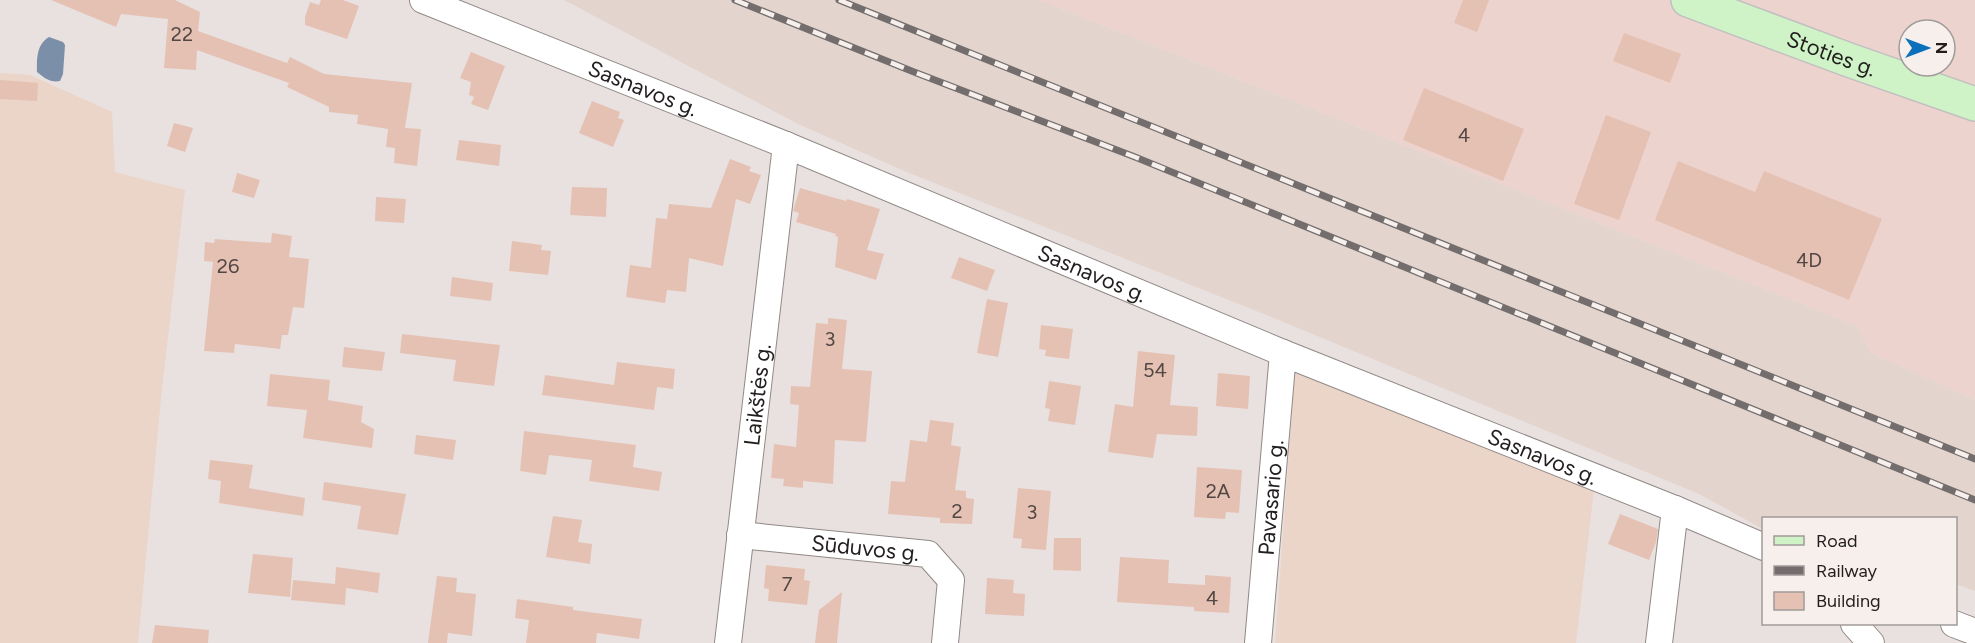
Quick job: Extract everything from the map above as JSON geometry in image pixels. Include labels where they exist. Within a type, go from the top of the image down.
[{"type":"main road","name":"Stoties g.","points":[[1688,0],[1849,60],[1974,98]]},
{"type":"street","name":"Sasnavos g.","points":[[423,0],[786,145],[1283,353],[1675,509],[1762,546]]},
{"type":"street","name":"Laikštės g.","points":[[728,643],[786,145]]},
{"type":"street","name":"Pavasario g.","points":[[1258,643],[1283,353]]},
{"type":"street","points":[[1659,643],[1675,509]]},
{"type":"street","name":"Sūduvos g.","points":[[740,535],[928,554],[951,580],[945,643]]},
{"type":"street","points":[[1855,625],[1871,643]]},
{"type":"street","points":[[1957,625],[1975,632]]},
{"type":"shaded area","points":[[564,0],[1039,0],[1857,326],[1871,353],[1975,400],[1975,591],[1957,584],[1957,517],[1762,517],[1762,528],[1699,494],[1264,314],[904,171],[798,124]]},
{"type":"shaded area","points":[[1039,0],[1975,0],[1975,400],[1871,353],[1857,326]]},
{"type":"shaded area","points":[[0,73],[30,75],[112,112],[115,172],[185,190],[161,398],[138,643],[0,643]]},
{"type":"shaded area","points":[[1295,369],[1594,490],[1576,643],[1275,643]]},
{"type":"water","points":[[49,37],[65,45],[63,74],[60,81],[48,80],[37,72],[39,48]]},
{"type":"building","points":[[51,0],[175,0],[200,12],[198,31],[287,63],[290,57],[324,74],[412,83],[405,128],[421,129],[417,166],[394,163],[395,148],[386,147],[388,129],[357,124],[358,115],[329,112],[329,107],[287,87],[289,83],[197,50],[196,70],[164,68],[168,19],[121,14],[116,27]]},
{"type":"building","points":[[321,0],[343,0],[359,6],[347,39],[305,25],[310,2],[319,5]]},
{"type":"building","points":[[1463,0],[1489,0],[1477,32],[1454,23]]},
{"type":"building","points":[[1624,33],[1681,54],[1670,83],[1613,61]]},
{"type":"building","points":[[471,52],[505,66],[488,110],[471,104],[474,97],[469,95],[471,82],[460,78]]},
{"type":"building","points":[[0,80],[38,83],[37,101],[0,99]]},
{"type":"building","points":[[1424,88],[1524,129],[1503,181],[1403,140]]},
{"type":"building","points":[[592,101],[620,112],[618,118],[624,120],[613,147],[579,133]]},
{"type":"building","points":[[1606,115],[1651,132],[1619,220],[1574,204]]},
{"type":"building","points":[[174,123],[193,128],[185,152],[167,146]]},
{"type":"building","points":[[459,140],[501,145],[499,166],[456,160]]},
{"type":"building","points":[[730,159],[751,167],[749,171],[761,175],[750,204],[736,199],[723,266],[689,258],[686,292],[667,290],[665,303],[626,297],[630,265],[651,268],[656,218],[667,219],[669,204],[711,208]]},
{"type":"building","points":[[1678,161],[1755,192],[1764,171],[1882,219],[1849,300],[1655,220]]},
{"type":"building","points":[[237,173],[260,180],[254,198],[232,192]]},
{"type":"building","points":[[572,187],[607,188],[606,217],[570,215]]},
{"type":"building","points":[[800,188],[880,209],[867,250],[884,254],[876,280],[835,267],[838,237],[835,236],[836,234],[796,222],[799,213],[793,211]]},
{"type":"building","points":[[376,197],[406,199],[404,223],[375,221]]},
{"type":"building","points":[[272,233],[292,236],[289,257],[309,259],[304,308],[293,307],[288,335],[282,335],[280,349],[235,344],[234,353],[204,351],[213,262],[204,261],[205,242],[214,243],[215,239],[271,243]]},
{"type":"building","points":[[512,241],[542,245],[541,250],[551,251],[548,275],[509,271]]},
{"type":"building","points":[[959,257],[995,270],[987,291],[951,278]]},
{"type":"building","points":[[452,277],[493,283],[491,301],[450,296]]},
{"type":"building","points":[[987,299],[1008,303],[998,357],[977,353]]},
{"type":"building","points":[[828,318],[847,320],[842,369],[872,371],[866,442],[835,440],[833,484],[803,481],[803,488],[783,486],[784,479],[771,478],[774,444],[796,447],[799,405],[790,404],[791,386],[810,387],[816,323],[828,324]]},
{"type":"building","points":[[1041,325],[1073,329],[1069,359],[1045,356],[1046,350],[1039,349]]},
{"type":"building","points":[[402,334],[500,345],[494,386],[453,381],[456,360],[400,353]]},
{"type":"building","points":[[344,347],[385,352],[382,371],[342,367]]},
{"type":"building","points":[[1138,351],[1175,355],[1170,405],[1198,407],[1197,436],[1157,434],[1153,458],[1108,452],[1115,404],[1133,407]]},
{"type":"building","points":[[617,362],[675,369],[673,389],[657,387],[654,410],[542,395],[545,375],[614,385]]},
{"type":"building","points":[[1218,373],[1250,376],[1248,409],[1216,406]]},
{"type":"building","points":[[270,374],[330,380],[328,400],[363,406],[361,422],[374,429],[372,448],[303,438],[307,410],[267,406]]},
{"type":"building","points":[[1049,381],[1081,386],[1075,425],[1048,421],[1050,409],[1045,408]]},
{"type":"building","points":[[930,420],[954,423],[951,445],[961,447],[955,490],[966,491],[966,498],[974,499],[972,524],[940,523],[940,518],[888,514],[891,481],[905,482],[910,440],[927,442]]},
{"type":"building","points":[[524,431],[636,445],[633,467],[662,472],[659,491],[589,481],[592,460],[549,455],[546,475],[520,471]]},
{"type":"building","points":[[416,435],[456,440],[453,460],[414,454]]},
{"type":"building","points":[[210,460],[253,465],[249,488],[305,498],[303,516],[219,503],[221,481],[208,479]]},
{"type":"building","points":[[1197,467],[1242,470],[1239,513],[1226,512],[1225,519],[1194,517]]},
{"type":"building","points":[[324,482],[406,494],[398,535],[357,529],[361,506],[322,500]]},
{"type":"building","points":[[1018,488],[1051,491],[1046,550],[1021,548],[1022,539],[1013,538]]},
{"type":"building","points":[[1620,514],[1658,529],[1649,560],[1608,544]]},
{"type":"building","points":[[553,516],[582,520],[578,542],[592,544],[590,564],[546,557]]},
{"type":"building","points":[[1054,538],[1081,538],[1081,571],[1053,570]]},
{"type":"building","points":[[253,554],[293,558],[290,597],[248,593]]},
{"type":"building","points":[[1120,557],[1169,560],[1168,583],[1205,585],[1205,575],[1231,577],[1229,613],[1194,611],[1194,607],[1117,602]]},
{"type":"building","points":[[766,565],[805,569],[804,580],[810,581],[807,605],[768,601],[769,589],[764,588]]},
{"type":"building","points":[[336,567],[380,573],[378,593],[346,588],[345,605],[291,600],[293,580],[335,584]]},
{"type":"building","points":[[437,576],[457,578],[456,592],[476,594],[472,636],[448,633],[447,643],[428,643]]},
{"type":"building","points":[[987,578],[1014,580],[1013,593],[1025,594],[1024,616],[985,614]]},
{"type":"building","points":[[842,592],[837,643],[815,643],[819,610]]},
{"type":"building","points":[[517,599],[573,607],[573,610],[642,619],[639,639],[597,633],[596,643],[526,643],[529,620],[515,618]]},
{"type":"building","points":[[155,625],[209,630],[208,643],[152,643]]},
{"type":"railway","points":[[735,0],[1135,157],[1975,500]]},
{"type":"railway","points":[[839,0],[1975,459]]}]
